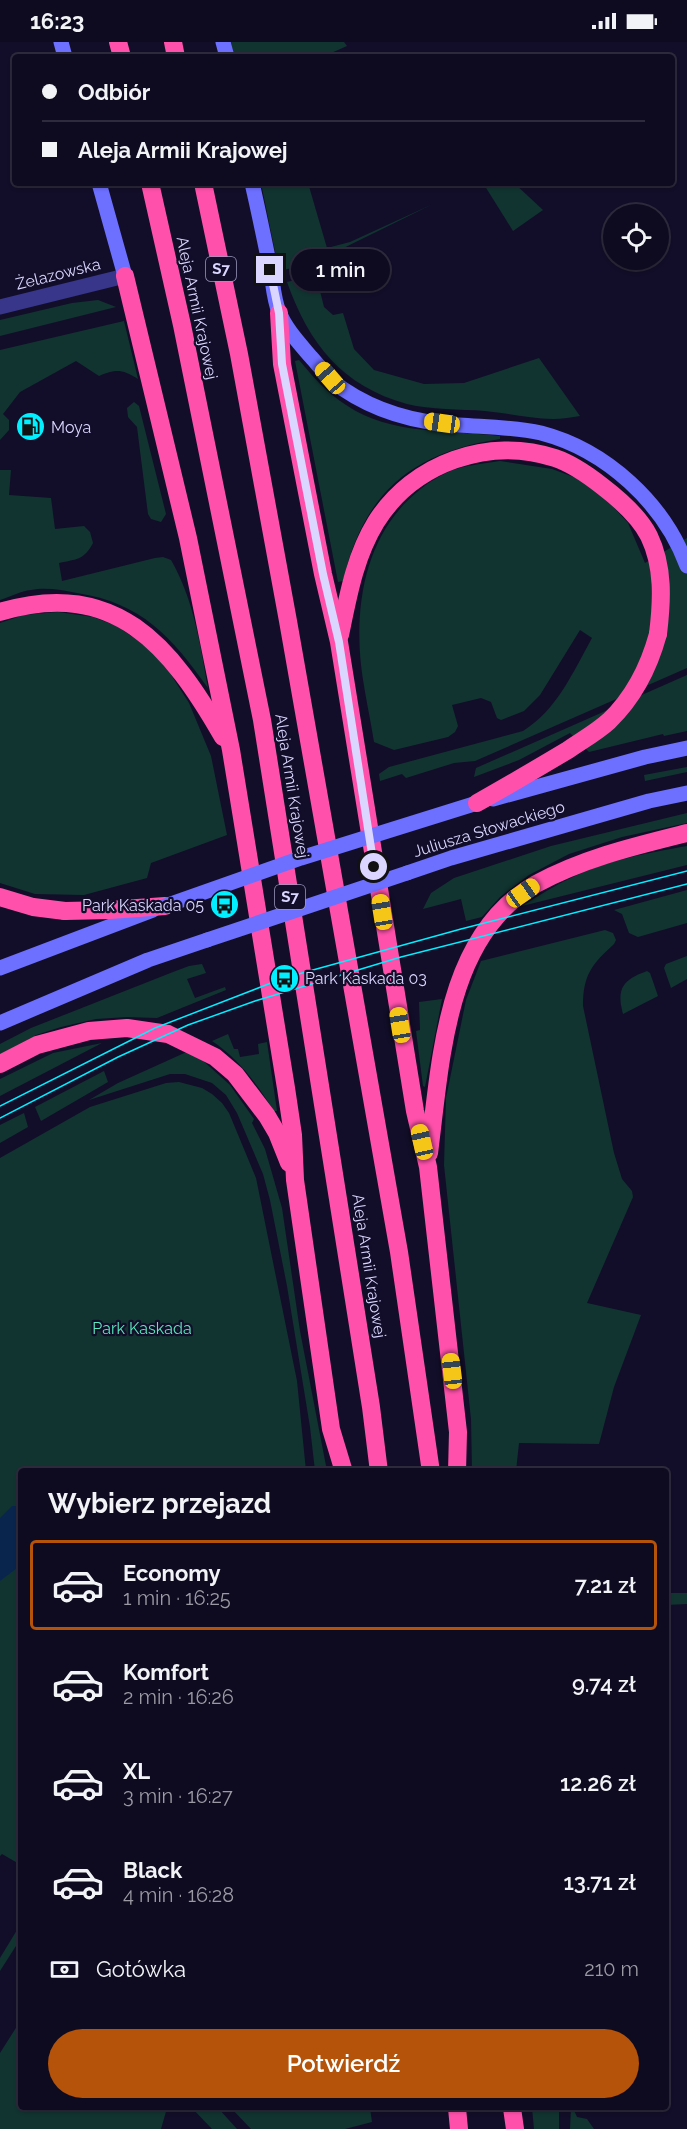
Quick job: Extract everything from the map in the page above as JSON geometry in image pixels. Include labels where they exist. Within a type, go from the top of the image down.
[{"type":"highway","name":"Aleja Armii Krajowej","points":[[151,186],[262,720],[371,1407],[379,1468]]},
{"type":"highway","name":"Aleja Armii Krajowej","points":[[204,186],[239,354],[288,621],[397,1240],[429,1468]]},
{"type":"highway","points":[[125,276],[188,538],[231,750],[288,1100],[293,1135],[295,1180],[332,1429],[343,1468]]},
{"type":"highway","points":[[279,313],[282,364],[323,574],[339,642],[415,1111],[428,1167],[458,1432],[457,1468]]},
{"type":"highway","points":[[339,642],[355,569],[376,522],[394,498],[416,479],[444,462],[502,450],[529,452],[556,458],[583,471],[612,493],[636,517],[649,536],[661,582],[662,606],[658,634],[643,676],[609,722],[538,768],[477,803]]},
{"type":"highway","points":[[0,612],[55,602],[96,609],[120,617],[141,630],[172,661],[203,701],[231,750]]},
{"type":"highway","points":[[428,1167],[436,1083],[451,1014],[468,958],[479,939],[512,902],[534,885],[569,868],[612,852],[687,833]]},
{"type":"highway","points":[[0,897],[33,907],[65,911],[165,906]]},
{"type":"highway","points":[[0,1064],[37,1046],[89,1031],[127,1028],[168,1034],[215,1058],[235,1074],[253,1096],[277,1133],[295,1180]]},
{"type":"highway","points":[[457,2110],[459,2129]]},
{"type":"highway","points":[[512,2110],[515,2129]]},
{"type":"main road","points":[[100,186],[125,276]]},
{"type":"main road","points":[[253,186],[279,313],[300,344],[342,389],[365,401],[410,418],[540,433],[594,456],[632,485],[658,512],[673,534],[687,566]]},
{"type":"main road","name":"Juliusza Słowackiego","points":[[0,968],[301,858],[477,803],[645,757],[687,748]]},
{"type":"main road","name":"Juliusza Słowackiego","points":[[0,1023],[148,960],[451,858],[649,801],[687,793]]},
{"type":"street","name":"Żelazowska","points":[[0,307],[125,276]]},
{"type":"green space","points":[[231,42],[344,42],[347,46],[329,54],[233,54]]},
{"type":"green space","points":[[262,186],[309,186],[327,248],[350,242],[433,204],[313,263],[279,271]]},
{"type":"green space","points":[[485,186],[517,186],[543,210],[513,231]]},
{"type":"green space","points":[[316,275],[324,307],[333,315],[343,313],[354,349],[374,370],[424,384],[464,383],[539,358],[580,416],[545,419],[485,411],[426,407],[407,404],[364,386],[331,360],[317,343],[296,304],[287,282]]},
{"type":"green space","points":[[98,300],[116,307],[0,336],[0,320],[72,303]]},
{"type":"green space","points":[[124,321],[138,379],[119,371],[99,376],[76,361],[20,392],[3,414],[9,420],[9,430],[0,440],[0,350]]},
{"type":"green space","points":[[299,360],[339,400],[363,415],[381,422],[420,430],[500,436],[500,439],[469,445],[441,455],[417,467],[396,482],[378,501],[364,523],[352,550],[343,581],[338,582],[295,361]]},
{"type":"green space","points":[[134,402],[139,406],[166,514],[161,522],[151,519],[148,514],[137,427],[128,417],[127,408]]},
{"type":"green space","points":[[500,461],[552,469],[579,479],[605,498],[628,523],[645,563],[687,538],[687,668],[475,761],[454,763],[406,778],[402,774],[380,781],[379,774],[389,767],[523,731],[555,701],[592,638],[580,630],[540,695],[524,711],[501,720],[497,718],[491,702],[481,698],[452,705],[458,726],[455,732],[448,737],[394,750],[374,742],[362,675],[359,636],[365,580],[373,554],[385,530],[401,508],[421,489],[452,470]]},
{"type":"green space","points":[[0,470],[11,470],[9,495],[51,498],[55,529],[84,526],[90,532],[93,543],[86,553],[71,561],[59,563],[62,581],[155,558],[163,557],[171,560],[191,606],[208,688],[168,638],[138,614],[120,605],[100,598],[48,589],[27,591],[0,600]]},
{"type":"green space","points":[[58,612],[93,617],[117,626],[154,652],[166,667],[189,703],[211,756],[227,835],[151,863],[147,878],[84,895],[35,894],[0,883],[0,623],[24,615]]},
{"type":"green space","points":[[687,675],[687,731],[664,736],[663,734],[589,752],[570,733],[519,760],[474,777],[476,768]]},
{"type":"green space","points":[[687,767],[687,772],[645,781],[644,775]]},
{"type":"green space","points":[[687,813],[687,823],[622,837],[569,854],[529,875],[500,897],[482,917],[466,921],[461,899],[423,909],[431,893],[454,878],[551,846]]},
{"type":"green space","points":[[687,846],[687,865],[522,906],[565,881],[599,866],[643,854]]},
{"type":"green space","points":[[687,890],[687,923],[638,937],[629,933],[622,914],[614,910]]},
{"type":"green space","points":[[605,930],[613,933],[616,940],[590,971],[583,995],[583,1006],[614,1153],[622,1179],[632,1191],[633,1197],[587,1303],[641,1315],[614,1387],[599,1444],[519,1443],[516,1468],[472,1468],[471,1419],[444,1165],[446,1098],[466,1000],[481,961]]},
{"type":"green space","points":[[687,956],[687,979],[671,988],[664,968],[666,964]]},
{"type":"green space","points":[[202,964],[206,973],[187,979],[195,998],[225,987],[226,990],[157,1018],[96,1019],[61,1027],[36,1035],[0,1055],[0,1044],[31,1028],[189,966]]},
{"type":"green space","points":[[647,971],[650,973],[658,996],[623,1014],[620,998],[623,986],[632,978]]},
{"type":"green space","points":[[442,999],[425,1087],[423,1086],[416,1031],[420,1030],[419,1002]]},
{"type":"green space","points":[[228,1034],[234,1049],[238,1049],[240,1057],[259,1054],[258,1044],[267,1042],[277,1111],[274,1111],[239,1064],[212,1041]]},
{"type":"green space","points":[[102,1043],[0,1096],[0,1079],[53,1053]]},
{"type":"green space","points":[[191,1050],[230,1085],[254,1119],[252,1123],[265,1149],[282,1208],[300,1331],[326,1468],[315,1468],[287,1286],[270,1200],[263,1174],[237,1113],[226,1095],[212,1083],[185,1074],[170,1074],[89,1100],[118,1083]]},
{"type":"green space","points":[[104,1071],[108,1082],[41,1121],[35,1107]]},
{"type":"green space","name":"Park Kaskada","points":[[179,1082],[202,1088],[222,1103],[229,1113],[256,1178],[297,1381],[306,1468],[18,1468],[18,1863],[2,1854],[0,1856],[0,1158],[90,1107],[166,1083]]},
{"type":"green space","points":[[24,1113],[28,1127],[0,1143],[0,1125]]},
{"type":"green space","points":[[669,1593],[687,1593],[687,1604],[669,1605]]},
{"type":"green space","points":[[17,1930],[18,1943],[0,1971],[0,1958]]},
{"type":"green space","points":[[18,2025],[18,2110],[166,2110],[161,2129],[0,2129],[0,2053]]},
{"type":"green space","points":[[194,2110],[220,2110],[237,2129],[212,2129]]},
{"type":"green space","points":[[233,2110],[370,2110],[372,2122],[345,2129],[251,2129]]},
{"type":"green space","points":[[532,2110],[559,2110],[559,2129],[534,2129]]},
{"type":"green space","points":[[571,2110],[574,2110],[577,2117],[587,2119],[594,2129],[570,2129]]},
{"type":"water","points":[[12,1506],[18,1506],[18,1567],[0,1581],[0,1518]]},
{"type":"tram line","points":[[0,1106],[155,1028],[284,978],[461,929],[687,871]]},
{"type":"tram line","points":[[0,1118],[118,1057],[188,1025],[255,1001],[401,957],[687,884]]},
{"type":"place","name":"Moya","points":[[30,427]]},
{"type":"place","name":"Park Kaskada 05","points":[[225,905]]},
{"type":"place","name":"Park Kaskada 03","points":[[284,978]]},
{"type":"route","points":[[270,270],[279,313],[282,364],[323,574],[339,642],[374,867]]}]
